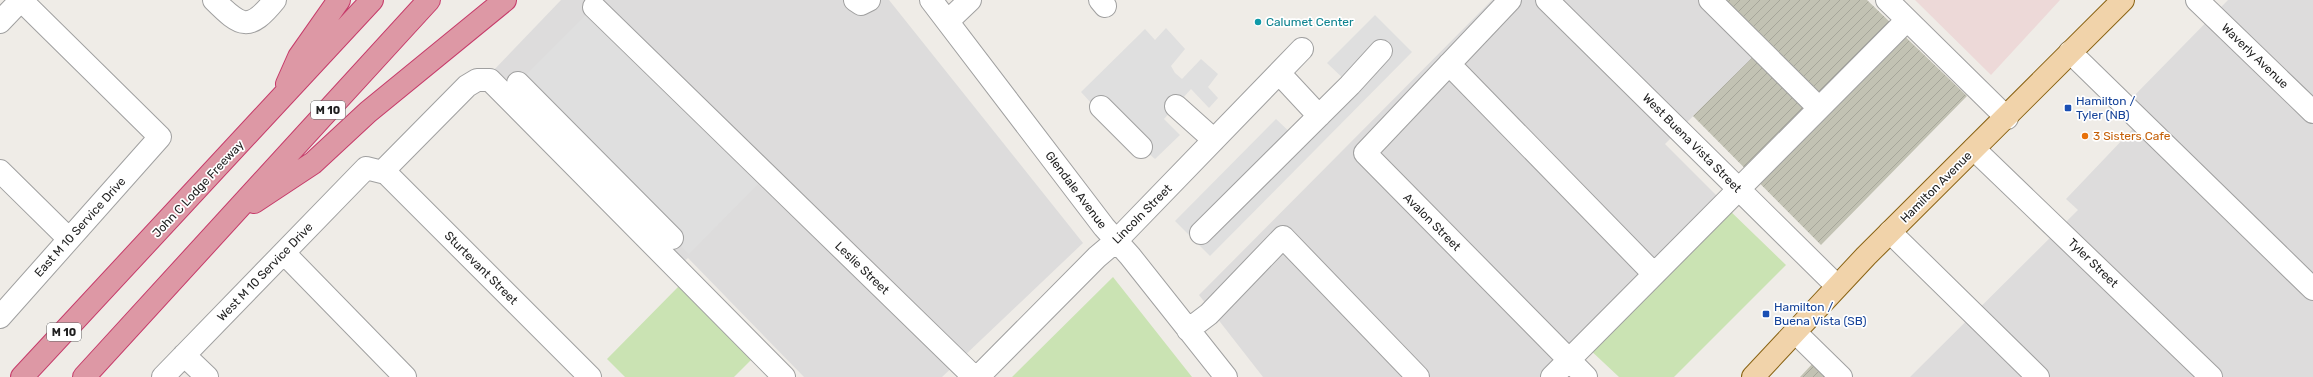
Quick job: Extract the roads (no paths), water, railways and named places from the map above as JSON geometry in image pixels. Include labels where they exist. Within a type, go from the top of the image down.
[{"type":"highway","points":[[280,100],[299,57],[339,0]]},
{"type":"highway","name":"John C Lodge Freeway","points":[[22,377],[372,0]]},
{"type":"highway","name":"M 10","points":[[84,377],[429,0]]},
{"type":"highway","points":[[226,221],[313,163],[368,112],[505,0]]},
{"type":"main road","name":"Hamilton Avenue","points":[[1752,377],[1796,333],[1837,286],[1890,232],[2007,118],[2070,52],[2123,0]]},
{"type":"street","name":"East M 10 Service Drive","points":[[0,22],[22,0],[160,137],[0,316]]},
{"type":"street","points":[[214,0],[230,16],[245,23],[253,22],[262,16],[275,0]]},
{"type":"street","points":[[855,0],[861,4],[869,0]]},
{"type":"street","name":"Glendale Avenue","points":[[931,0],[1116,242],[1226,377]]},
{"type":"street","points":[[948,21],[970,0]]},
{"type":"street","points":[[1510,0],[1449,64],[1654,274]]},
{"type":"street","name":"West Buena Vista Street","points":[[1547,0],[1837,286]]},
{"type":"street","points":[[1710,0],[1819,108]]},
{"type":"street","points":[[1887,0],[2007,118]]},
{"type":"street","name":"Waverly Avenue","points":[[2197,0],[2313,112]]},
{"type":"street","name":"Leslie Street","points":[[594,7],[974,377]]},
{"type":"street","points":[[1552,377],[1738,188],[1907,20]]},
{"type":"street","name":"Lincoln Street","points":[[978,377],[1098,257],[1116,242],[1302,49]]},
{"type":"street","points":[[1201,233],[1319,116],[1381,51]]},
{"type":"street","points":[[2070,52],[2313,289]]},
{"type":"street","name":"Avalon Street","points":[[1449,64],[1365,153],[1586,377]]},
{"type":"street","points":[[1278,73],[1319,116]]},
{"type":"street","name":"West M 10 Service Drive","points":[[163,377],[284,252],[467,86],[477,80],[490,80],[601,171]]},
{"type":"street","points":[[518,83],[601,171],[784,377]]},
{"type":"street","points":[[1176,106],[1214,140]]},
{"type":"street","points":[[1101,107],[1141,147]]},
{"type":"street","name":"Tyler Street","points":[[1974,149],[2211,377]]},
{"type":"street","name":"Sturtevant Street","points":[[374,170],[386,173],[590,377]]},
{"type":"street","points":[[0,171],[69,239]]},
{"type":"street","points":[[601,171],[672,238]]},
{"type":"street","points":[[1890,232],[2038,377]]},
{"type":"street","points":[[1188,330],[1209,314],[1283,237],[1418,377]]},
{"type":"street","points":[[284,252],[405,377]]},
{"type":"street","points":[[1796,333],[1841,377]]},
{"type":"street","points":[[184,355],[207,377]]},
{"type":"place","name":"Calumet Center","points":[[1258,22]]},
{"type":"place","name":"Hamilton / Tyler (NB)","points":[[2068,108]]},
{"type":"place","name":"3 Sisters Cafe","points":[[2085,136]]},
{"type":"place","name":"Hamilton / Buena Vista (SB)","points":[[1766,314]]}]
